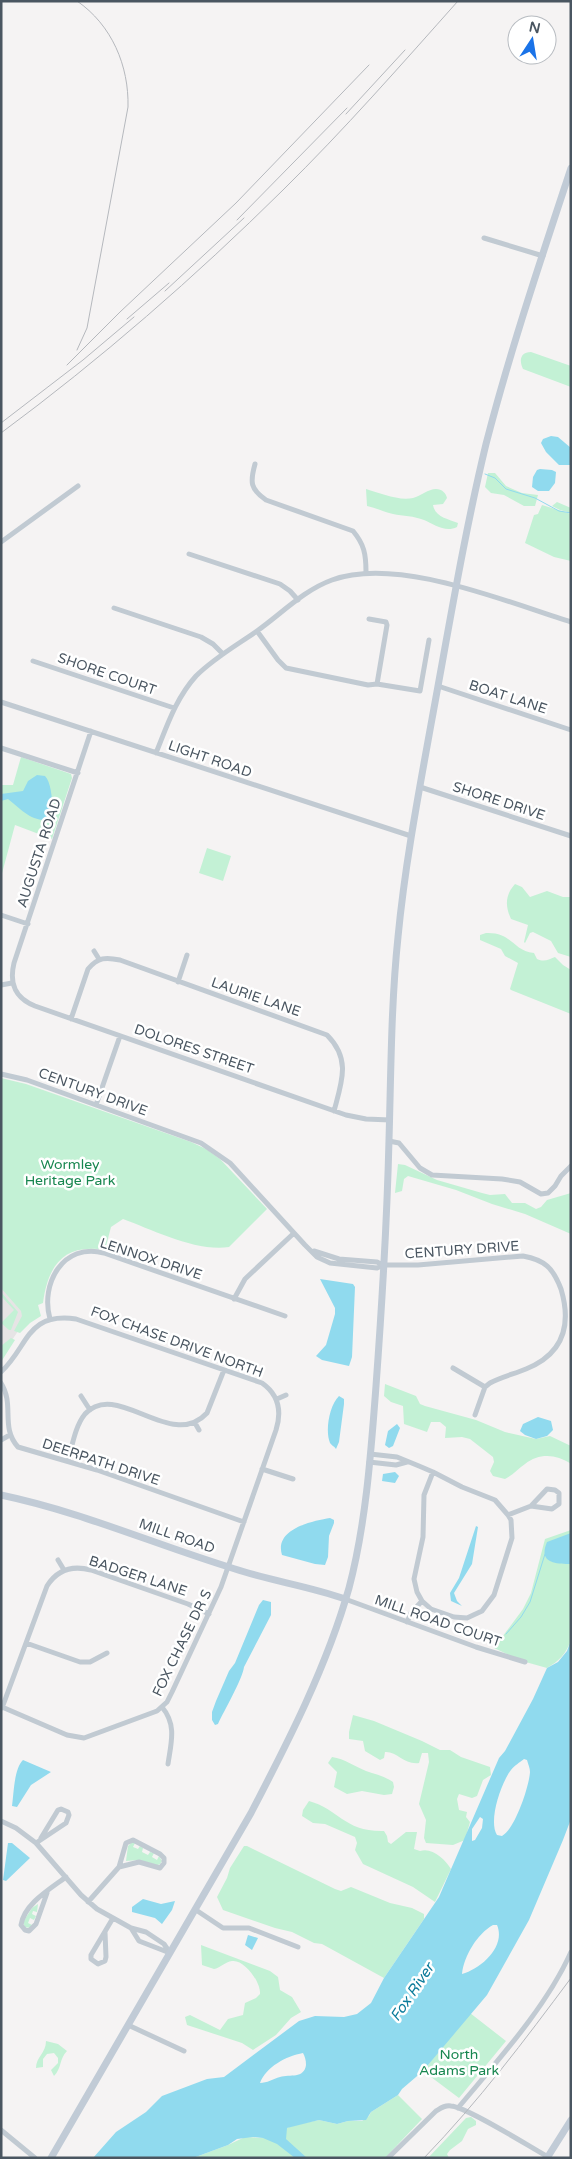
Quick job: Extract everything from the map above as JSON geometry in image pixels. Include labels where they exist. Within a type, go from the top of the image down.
[{"type":"main road","points":[[51,2158],[196,1910],[272,1772],[316,1678],[345,1599],[358,1538],[370,1454],[383,1265],[395,962],[411,836],[472,505],[494,414],[571,168]]},
{"type":"main road","name":"MILL ROAD","points":[[1,1495],[76,1514],[228,1567],[345,1599]]},
{"type":"main road","points":[[548,2157],[571,2120]]},
{"type":"street","points":[[484,238],[542,256]]},
{"type":"street","points":[[255,464],[252,488],[266,500],[353,531],[361,540],[366,553],[366,572]]},
{"type":"street","points":[[1,542],[78,486]]},
{"type":"street","points":[[189,554],[280,584],[298,600]]},
{"type":"street","points":[[156,753],[174,708],[197,676],[223,654],[298,600],[330,580],[366,572],[402,575],[456,586],[571,622]]},
{"type":"street","points":[[114,608],[201,637],[213,644],[223,654]]},
{"type":"street","points":[[369,619],[386,622],[387,625],[377,684]]},
{"type":"street","points":[[257,631],[286,668],[368,685],[377,684],[420,691],[429,640]]},
{"type":"street","name":"SHORE COURT","points":[[33,661],[174,708]]},
{"type":"street","name":"BOAT LANE","points":[[438,686],[571,730]]},
{"type":"street","name":"LIGHT ROAD","points":[[1,702],[411,836]]},
{"type":"street","name":"AUGUSTA ROAD","points":[[12,983],[13,969],[91,731]]},
{"type":"street","points":[[1,748],[78,773]]},
{"type":"street","name":"SHORE DRIVE","points":[[420,787],[571,836]]},
{"type":"street","points":[[1,915],[28,924]]},
{"type":"street","points":[[71,1019],[88,969],[99,959],[94,952]]},
{"type":"street","points":[[178,982],[188,955]]},
{"type":"street","name":"LAURIE LANE","points":[[99,959],[120,960],[328,1035],[336,1044],[342,1056],[342,1082],[334,1111]]},
{"type":"street","points":[[1,984],[12,983]]},
{"type":"street","name":"DOLORES STREET","points":[[12,983],[16,992],[27,1003],[71,1019],[334,1111],[361,1118],[390,1120]]},
{"type":"street","points":[[96,1105],[120,1036]]},
{"type":"street","name":"CENTURY DRIVE","points":[[1,1074],[26,1080],[186,1137],[216,1152],[230,1163],[310,1250],[323,1261],[337,1265],[377,1268],[383,1265],[418,1265],[523,1256],[537,1259],[550,1268],[560,1287],[567,1309],[568,1320],[562,1342],[536,1364],[497,1379],[485,1387]]},
{"type":"street","points":[[389,1141],[400,1143],[420,1168],[432,1175],[502,1179],[520,1182],[541,1194],[548,1193],[556,1186],[561,1176],[571,1166]]},
{"type":"street","points":[[234,1299],[245,1279],[294,1233]]},
{"type":"street","name":"LENNOX DRIVE","points":[[50,1319],[47,1307],[48,1297],[56,1271],[72,1255],[88,1250],[104,1253],[285,1316]]},
{"type":"street","points":[[1,1372],[13,1358],[28,1333],[50,1319]]},
{"type":"street","name":"FOX CHASE DRIVE NORTH","points":[[50,1319],[76,1319],[224,1370],[262,1384],[277,1399]]},
{"type":"street","points":[[453,1368],[485,1387],[474,1415]]},
{"type":"street","points":[[68,1461],[80,1423],[90,1410],[103,1405],[110,1405],[174,1425],[187,1426],[202,1419],[210,1407],[224,1370]]},
{"type":"street","points":[[1,1382],[6,1396],[4,1420],[8,1436],[1,1440]]},
{"type":"street","points":[[228,1567],[280,1416],[277,1399],[286,1395]]},
{"type":"street","points":[[81,1396],[90,1410]]},
{"type":"street","points":[[195,1423],[199,1430]]},
{"type":"street","name":"DEERPATH DRIVE","points":[[8,1436],[13,1443],[25,1450],[68,1461],[244,1522]]},
{"type":"street","points":[[370,1454],[397,1458],[433,1472],[495,1500],[508,1514],[512,1530],[510,1548],[494,1595],[482,1611],[467,1618],[454,1617],[431,1609],[422,1601],[414,1579],[423,1537],[424,1495],[433,1472]]},
{"type":"street","points":[[369,1462],[396,1465],[408,1462]]},
{"type":"street","points":[[262,1469],[292,1479]]},
{"type":"street","points":[[508,1514],[531,1506],[552,1509],[559,1504],[559,1493],[556,1490],[547,1489],[531,1506]]},
{"type":"street","points":[[2,1708],[48,1585],[55,1576],[64,1570],[58,1560]]},
{"type":"street","name":"FOX CHASE DR S","points":[[2,1708],[67,1735],[84,1738],[150,1714],[162,1707],[172,1692],[209,1614],[228,1567]]},
{"type":"street","name":"BADGER LANE","points":[[64,1570],[75,1568],[91,1570],[188,1604],[209,1614]]},
{"type":"street","name":"MILL ROAD COURT","points":[[345,1599],[525,1662]]},
{"type":"street","points":[[407,1622],[411,1613],[422,1601]]},
{"type":"street","points":[[26,1643],[80,1662],[90,1662],[107,1653]]},
{"type":"street","points":[[162,1707],[171,1721],[172,1729],[168,1764]]},
{"type":"street","points":[[36,1843],[58,1810],[68,1812],[69,1816],[66,1823],[41,1838]]},
{"type":"street","points":[[1,1821],[16,1828],[36,1843],[88,1902],[131,1928],[146,1932],[164,1944],[170,1953]]},
{"type":"street","points":[[88,1902],[119,1866],[126,1843],[133,1840],[164,1858],[164,1863],[160,1868],[139,1862],[119,1866]]},
{"type":"street","points":[[47,1892],[34,1927],[32,1930],[25,1930],[21,1925],[25,1913],[35,1901],[66,1877]]},
{"type":"street","points":[[196,1910],[223,1928],[249,1928],[298,1947]]},
{"type":"street","points":[[105,1932],[106,1957],[105,1960],[98,1964],[91,1960],[91,1955],[113,1918]]},
{"type":"street","points":[[131,1928],[139,1941],[170,1953]]},
{"type":"street","points":[[458,2108],[503,2054],[556,1982],[571,1952]]},
{"type":"street","points":[[128,2025],[184,2051]]},
{"type":"street","points":[[388,2158],[436,2111],[444,2106],[458,2108],[548,2157]]},
{"type":"street","points":[[1,2130],[35,2158]]},
{"type":"shaded area","points":[[1,1227],[29,1321],[18,1331],[1,1357]]},
{"type":"green space","points":[[527,352],[571,366],[571,387],[523,369],[521,358]]},
{"type":"green space","points":[[488,473],[495,473],[506,486],[522,493],[538,495],[535,506],[524,506],[504,495],[491,493],[485,487]]},
{"type":"green space","points":[[366,489],[407,499],[433,489],[440,490],[445,493],[447,498],[443,504],[433,505],[434,509],[442,517],[458,523],[457,527],[448,529],[420,519],[393,514],[367,506]]},
{"type":"green space","points":[[557,502],[571,508],[571,513],[552,506]]},
{"type":"green space","points":[[542,505],[571,514],[571,561],[554,557],[525,543],[534,515],[538,514]]},
{"type":"green space","points":[[21,757],[71,774],[72,778],[52,839],[15,825],[1,877],[1,785],[13,785]]},
{"type":"green space","points":[[207,848],[231,856],[223,881],[199,873]]},
{"type":"green space","points":[[515,884],[522,887],[530,897],[547,891],[563,897],[571,897],[571,957],[558,953],[551,941],[533,932],[530,933],[524,942],[528,925],[511,919],[507,905],[509,892]]},
{"type":"green space","points":[[486,933],[502,935],[521,949],[534,953],[539,960],[555,957],[571,970],[571,1014],[511,990],[518,963],[505,956],[501,949],[480,940],[480,935]]},
{"type":"green space","name":"Wormley Heritage Park","points":[[1,1078],[26,1084],[206,1149],[220,1159],[267,1209],[229,1247],[216,1248],[175,1239],[123,1219],[111,1227],[105,1250],[79,1250],[60,1260],[49,1278],[43,1303],[38,1305],[41,1316],[20,1333],[14,1331],[22,1316],[21,1311],[1,1288]]},
{"type":"green space","points":[[398,1164],[405,1165],[437,1180],[482,1193],[490,1195],[505,1194],[512,1203],[525,1203],[536,1209],[541,1207],[547,1200],[571,1193],[571,1234],[525,1214],[456,1190],[408,1176],[404,1179],[402,1191],[395,1193]]},
{"type":"green space","points":[[1,1292],[18,1312],[11,1330],[1,1323],[14,1310],[1,1296]]},
{"type":"green space","points":[[11,1338],[15,1340],[1,1362],[1,1346]]},
{"type":"green space","points":[[385,1384],[416,1396],[420,1404],[425,1406],[476,1420],[505,1432],[536,1439],[550,1436],[571,1446],[571,1464],[559,1458],[548,1456],[530,1460],[505,1479],[493,1476],[490,1471],[494,1462],[493,1457],[470,1439],[462,1437],[445,1438],[446,1427],[440,1422],[431,1422],[427,1432],[404,1424],[403,1406],[391,1402],[384,1396]]},
{"type":"green space","points":[[571,1530],[571,1640],[564,1653],[559,1660],[547,1668],[522,1661],[494,1648],[523,1609],[531,1593],[545,1539]]},
{"type":"green space","points":[[353,1715],[374,1721],[440,1750],[450,1750],[461,1757],[490,1767],[491,1775],[483,1780],[477,1796],[472,1798],[459,1794],[457,1799],[459,1810],[467,1812],[466,1817],[470,1822],[465,1840],[453,1845],[426,1843],[424,1838],[426,1820],[419,1804],[429,1762],[428,1753],[422,1753],[419,1763],[409,1762],[389,1752],[385,1752],[384,1758],[380,1760],[365,1751],[363,1741],[349,1739]]},
{"type":"green space","points":[[332,1757],[393,1782],[392,1794],[384,1795],[362,1791],[347,1794],[334,1787],[337,1772],[328,1763]]},
{"type":"green space","points":[[309,1801],[328,1809],[360,1828],[384,1831],[388,1842],[391,1844],[406,1832],[417,1832],[414,1849],[434,1852],[451,1869],[435,1902],[413,1887],[363,1864],[355,1850],[357,1843],[355,1837],[325,1824],[313,1823],[302,1816],[303,1810]]},
{"type":"green space","points":[[132,1842],[135,1843],[133,1847],[138,1849],[140,1846],[143,1848],[142,1852],[148,1855],[150,1852],[154,1853],[152,1857],[157,1860],[159,1856],[162,1861],[160,1864],[156,1866],[138,1860],[126,1861],[128,1846]]},
{"type":"green space","points":[[244,1846],[335,1889],[341,1891],[351,1887],[390,1903],[412,1908],[424,1914],[424,1919],[384,1978],[322,1944],[314,1943],[292,1932],[223,1910],[217,1897],[230,1868]]},
{"type":"green space","points":[[38,1904],[37,1912],[33,1911],[32,1914],[36,1916],[34,1920],[30,1918],[28,1923],[32,1925],[30,1928],[25,1927],[23,1922],[32,1908]]},
{"type":"green space","points":[[201,1945],[270,1971],[278,1977],[280,1990],[292,1997],[301,2012],[291,2018],[276,2035],[253,2050],[242,2043],[187,2025],[185,2017],[190,2015],[220,2030],[228,2019],[243,2015],[245,2003],[260,1994],[258,1984],[251,1972],[237,1961],[232,1961],[214,1969],[202,1965]]},
{"type":"green space","name":"North Adams Park","points":[[470,2013],[506,2041],[459,2098],[423,2071]]},
{"type":"green space","points":[[46,2041],[58,2044],[67,2051],[54,2076],[51,2070],[58,2063],[58,2058],[54,2053],[47,2054],[43,2059],[43,2067],[36,2068]]},
{"type":"green space","points":[[398,2095],[422,2119],[385,2158],[193,2158],[245,2137],[263,2138],[294,2125],[319,2120],[337,2124],[348,2121],[362,2121],[371,2112]]},
{"type":"green space","points":[[471,2117],[476,2121],[476,2125],[468,2129],[462,2141],[450,2150],[447,2154],[449,2158],[428,2158],[466,2118]]},
{"type":"water","points":[[551,436],[558,437],[571,448],[571,465],[559,465],[546,452],[541,443],[543,439]]},
{"type":"water","points":[[537,470],[556,472],[555,483],[549,491],[538,491],[532,487],[533,477]]},
{"type":"water","points":[[37,775],[45,776],[51,789],[52,816],[47,820],[30,816],[8,799],[1,801],[1,794],[23,791],[28,781]]},
{"type":"water","points":[[320,1279],[353,1284],[355,1287],[352,1357],[349,1366],[322,1360],[316,1356],[326,1345],[335,1314],[335,1308]]},
{"type":"water","points":[[339,1396],[344,1399],[344,1404],[339,1442],[336,1449],[330,1443],[328,1425],[330,1412]]},
{"type":"water","points":[[538,1417],[551,1421],[553,1430],[547,1436],[536,1439],[520,1431],[523,1424]]},
{"type":"water","points":[[397,1424],[400,1428],[393,1446],[389,1448],[385,1445],[388,1431]]},
{"type":"water","points":[[395,1472],[399,1476],[395,1483],[382,1481],[383,1474]]},
{"type":"water","points":[[330,1518],[334,1520],[334,1523],[329,1536],[328,1557],[325,1565],[282,1555],[281,1546],[289,1533],[305,1524]]},
{"type":"water","points":[[476,1526],[478,1527],[472,1564],[454,1593],[457,1601],[462,1606],[451,1601],[450,1593],[459,1578]]},
{"type":"water","points":[[571,1533],[571,1564],[554,1563],[546,1558],[545,1549],[547,1542]]},
{"type":"water","points":[[263,1600],[271,1602],[271,1615],[244,1667],[237,1686],[218,1724],[215,1725],[212,1720],[212,1712],[216,1701],[229,1671],[235,1663],[259,1605]]},
{"type":"water","name":"Fox River","points":[[571,1640],[571,1819],[529,1920],[487,1995],[423,2071],[402,2089],[398,2095],[371,2112],[366,2120],[337,2124],[319,2120],[287,2128],[286,2139],[307,2158],[295,2158],[277,2144],[263,2138],[253,2137],[237,2139],[228,2145],[193,2158],[93,2158],[116,2132],[146,2112],[162,2096],[207,2079],[224,2077],[299,2021],[315,2016],[344,2017],[357,2014],[371,2003],[384,1978],[439,1897],[499,1758],[505,1751],[533,1699],[547,1668],[558,1662],[567,1651]],"holes":[[[524,1759],[527,1760],[530,1772],[527,1787],[512,1825],[502,1836],[497,1835],[494,1821],[497,1802],[503,1784],[515,1766]],[[480,1817],[483,1819],[482,1828],[475,1840],[472,1841],[472,1829]],[[497,1925],[499,1933],[495,1948],[477,1967],[462,1974],[468,1953],[487,1929]],[[303,2053],[305,2057],[305,2069],[300,2074],[260,2083],[267,2072],[277,2063]]]},
{"type":"water","points":[[23,1760],[51,1772],[31,1785],[17,1807],[12,1806],[14,1788],[16,1775]]},
{"type":"water","points":[[8,1843],[12,1843],[30,1858],[6,1881],[3,1880]]},
{"type":"water","points":[[143,1899],[161,1904],[175,1901],[172,1910],[162,1924],[155,1918],[132,1912],[132,1907]]},
{"type":"water","points":[[248,1935],[258,1938],[252,1950],[245,1945]]},
{"type":"waterway","points":[[485,474],[495,478],[506,489],[535,498],[559,511],[571,513]]},
{"type":"waterway","points":[[506,1634],[521,1617],[530,1602],[545,1554]]},
{"type":"railway","points":[[77,1],[100,22],[116,48],[122,62],[128,92],[128,107],[87,328],[77,350]]},
{"type":"railway","points":[[1,433],[111,347],[250,222],[350,121],[458,1]]},
{"type":"railway","points":[[346,114],[405,50]]},
{"type":"railway","points":[[67,365],[120,312],[236,203],[369,65]]},
{"type":"railway","points":[[237,220],[347,108]]},
{"type":"railway","points":[[165,291],[244,218]]},
{"type":"railway","points":[[127,319],[169,283]]},
{"type":"railway","points":[[1,423],[83,360],[134,317]]},
{"type":"railway","points":[[424,2158],[482,2093],[571,1978]]}]
